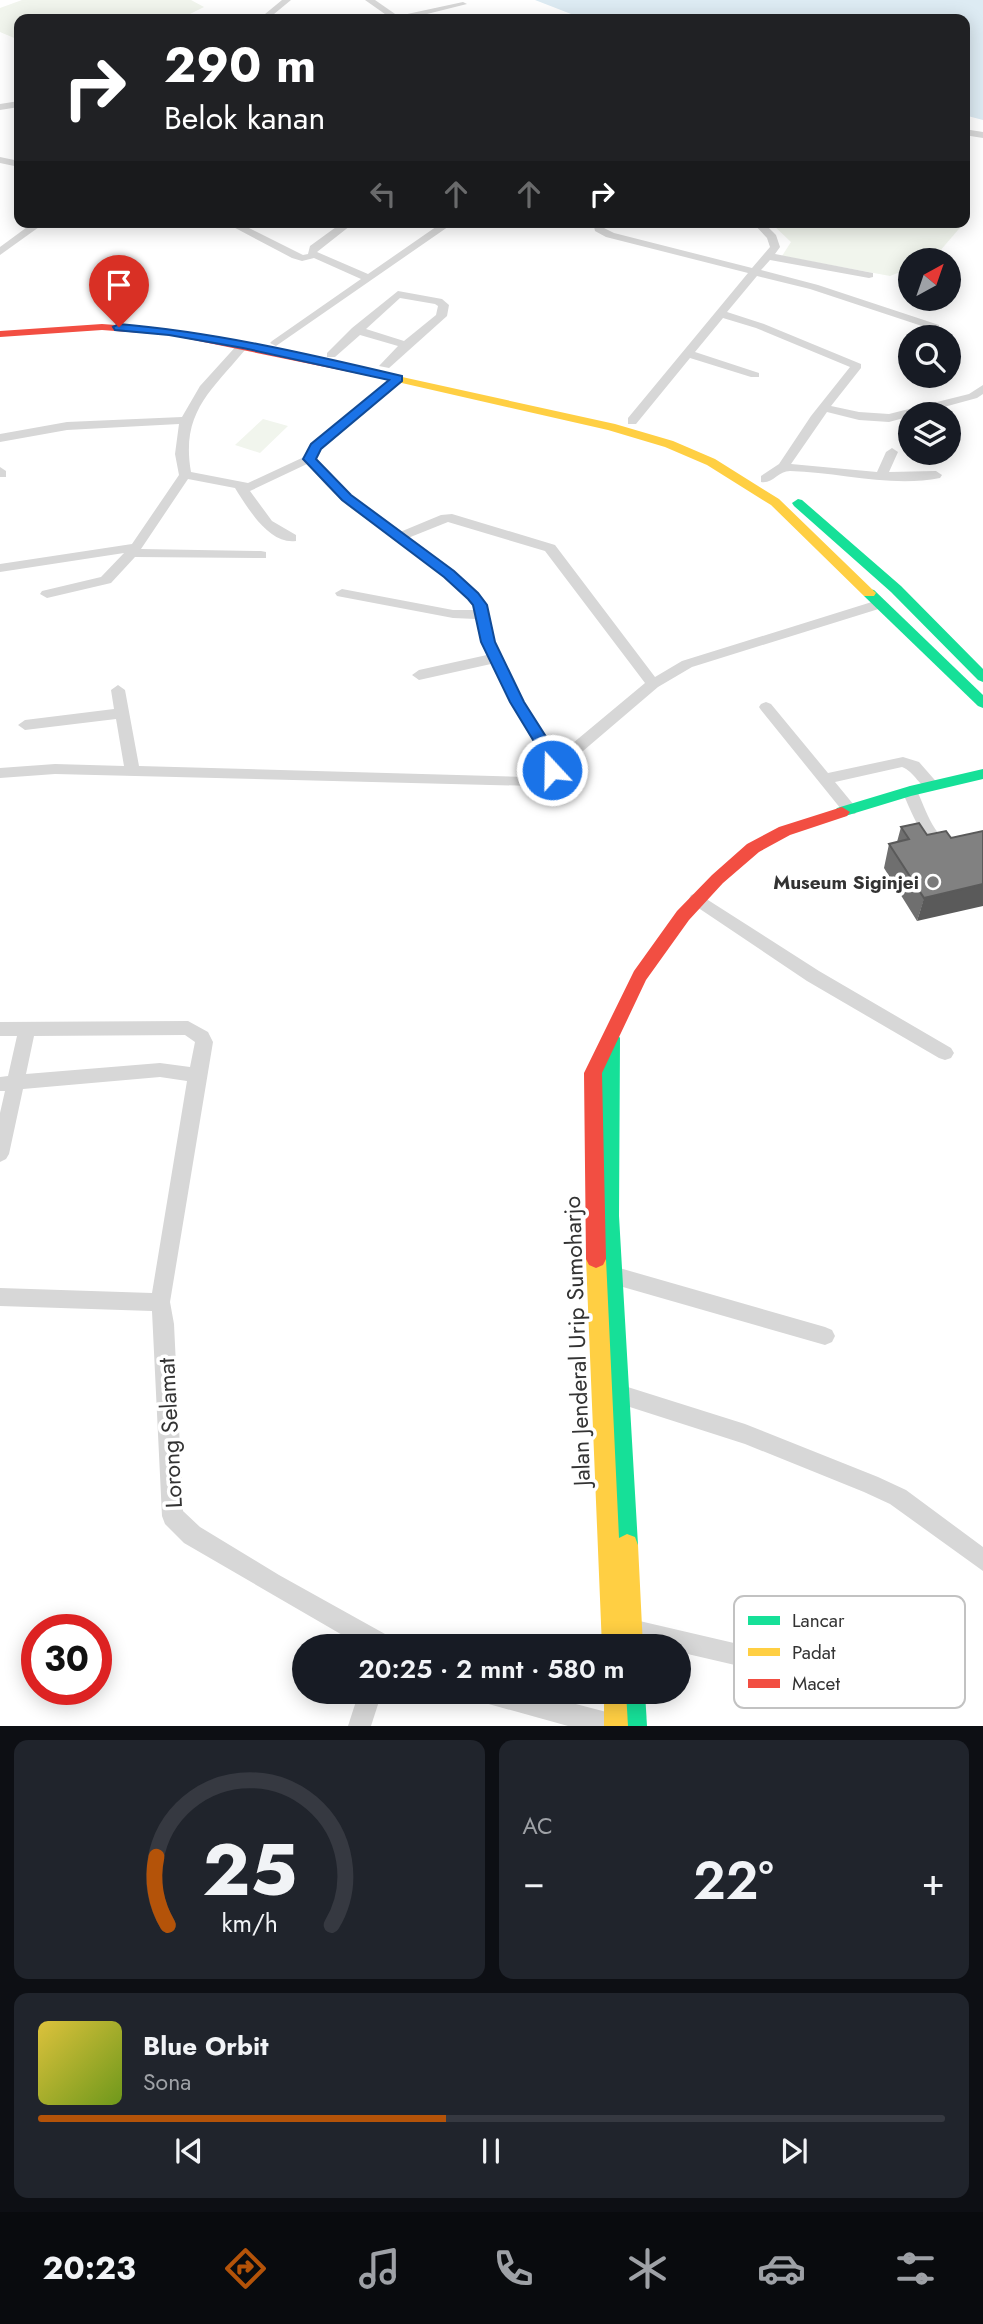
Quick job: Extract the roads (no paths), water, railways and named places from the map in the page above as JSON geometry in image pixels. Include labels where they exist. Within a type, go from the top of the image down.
[{"type":"main road","points":[[0,327],[80,320],[153,322],[276,343],[385,366],[644,435],[711,462],[775,502],[983,703]]},
{"type":"main road","points":[[0,334],[102,327],[136,328],[243,345],[398,379],[479,391]]},
{"type":"main road","points":[[506,398],[632,421],[703,445],[765,479],[850,547],[983,677]]},
{"type":"main road","name":"Jalan Jenderal Urip Sumoharjo","points":[[613,1634],[610,1392],[593,1073],[598,1055],[611,1038],[620,1014],[641,975],[696,899],[754,847],[783,831],[910,791],[983,774]]},
{"type":"main road","name":"Jalan Jenderal Urip Sumoharjo","points":[[610,1392],[632,1634]]},
{"type":"main road","points":[[615,1704],[615,1726]]},
{"type":"main road","points":[[634,1704],[635,1726]]},
{"type":"street","points":[[269,14],[287,0]]},
{"type":"street","points":[[369,0],[390,14]]},
{"type":"street","points":[[419,14],[463,4]]},
{"type":"street","points":[[2,248],[32,228]]},
{"type":"street","points":[[241,228],[296,256],[314,255],[369,278]]},
{"type":"street","points":[[314,255],[314,248],[342,228]]},
{"type":"street","points":[[276,343],[441,228]]},
{"type":"street","points":[[599,228],[610,235],[756,271],[929,325]]},
{"type":"street","points":[[632,421],[768,256],[775,242],[762,228]]},
{"type":"street","points":[[768,256],[869,275]]},
{"type":"street","points":[[331,355],[398,294],[438,301],[444,305],[441,316],[385,366]]},
{"type":"street","points":[[720,313],[856,365],[783,467],[765,479]]},
{"type":"street","points":[[356,330],[407,345]]},
{"type":"street","points":[[47,594],[106,580],[134,550],[184,475],[180,447],[184,420],[192,404],[243,345]]},
{"type":"street","points":[[686,354],[755,375]]},
{"type":"street","points":[[184,475],[241,486],[256,486],[309,459],[316,447],[398,379]]},
{"type":"street","points":[[824,408],[859,416],[889,418],[980,396]]},
{"type":"street","points":[[0,439],[67,426],[184,420]]},
{"type":"street","points":[[881,475],[892,452]]},
{"type":"street","points":[[309,459],[346,498],[466,588],[480,605],[480,615],[496,658],[517,702],[547,750],[555,756]]},
{"type":"street","points":[[783,467],[881,475],[936,475]]},
{"type":"street","points":[[241,486],[262,519],[278,533],[291,538]]},
{"type":"street","points":[[399,537],[452,518],[550,548],[653,684]]},
{"type":"street","points":[[0,568],[134,550],[261,555]]},
{"type":"street","points":[[342,593],[453,614],[480,615]]},
{"type":"street","points":[[555,756],[578,747],[653,684],[698,659],[880,604]]},
{"type":"street","points":[[419,675],[496,658]]},
{"type":"street","points":[[118,690],[132,771]]},
{"type":"street","points":[[766,707],[850,810]]},
{"type":"street","points":[[25,725],[122,713]]},
{"type":"street","points":[[0,773],[55,769],[529,782],[546,778],[552,770],[555,756]]},
{"type":"street","points":[[825,779],[903,762],[914,766],[932,786]]},
{"type":"street","points":[[910,791],[931,832],[942,844],[957,849],[983,843]]},
{"type":"street","points":[[696,899],[813,976],[945,1053]]},
{"type":"street","points":[[0,1030],[188,1028],[202,1037],[204,1042],[160,1302],[0,1297]]},
{"type":"street","points":[[0,1154],[8,1084],[27,1029]]},
{"type":"street","points":[[8,1084],[160,1070],[198,1075]]},
{"type":"street","points":[[605,1273],[825,1336]]},
{"type":"street","name":"Lorong Selamat","points":[[160,1302],[164,1324],[173,1516],[192,1535],[260,1577],[363,1634]]},
{"type":"street","points":[[610,1392],[745,1434],[871,1483],[898,1497],[983,1560]]},
{"type":"street","points":[[691,1649],[734,1657]]},
{"type":"street","points":[[359,1726],[367,1704]]},
{"type":"street","points":[[531,1704],[615,1726]]},
{"type":"place","name":"Museum Siginjei","points":[[933,882]]}]
